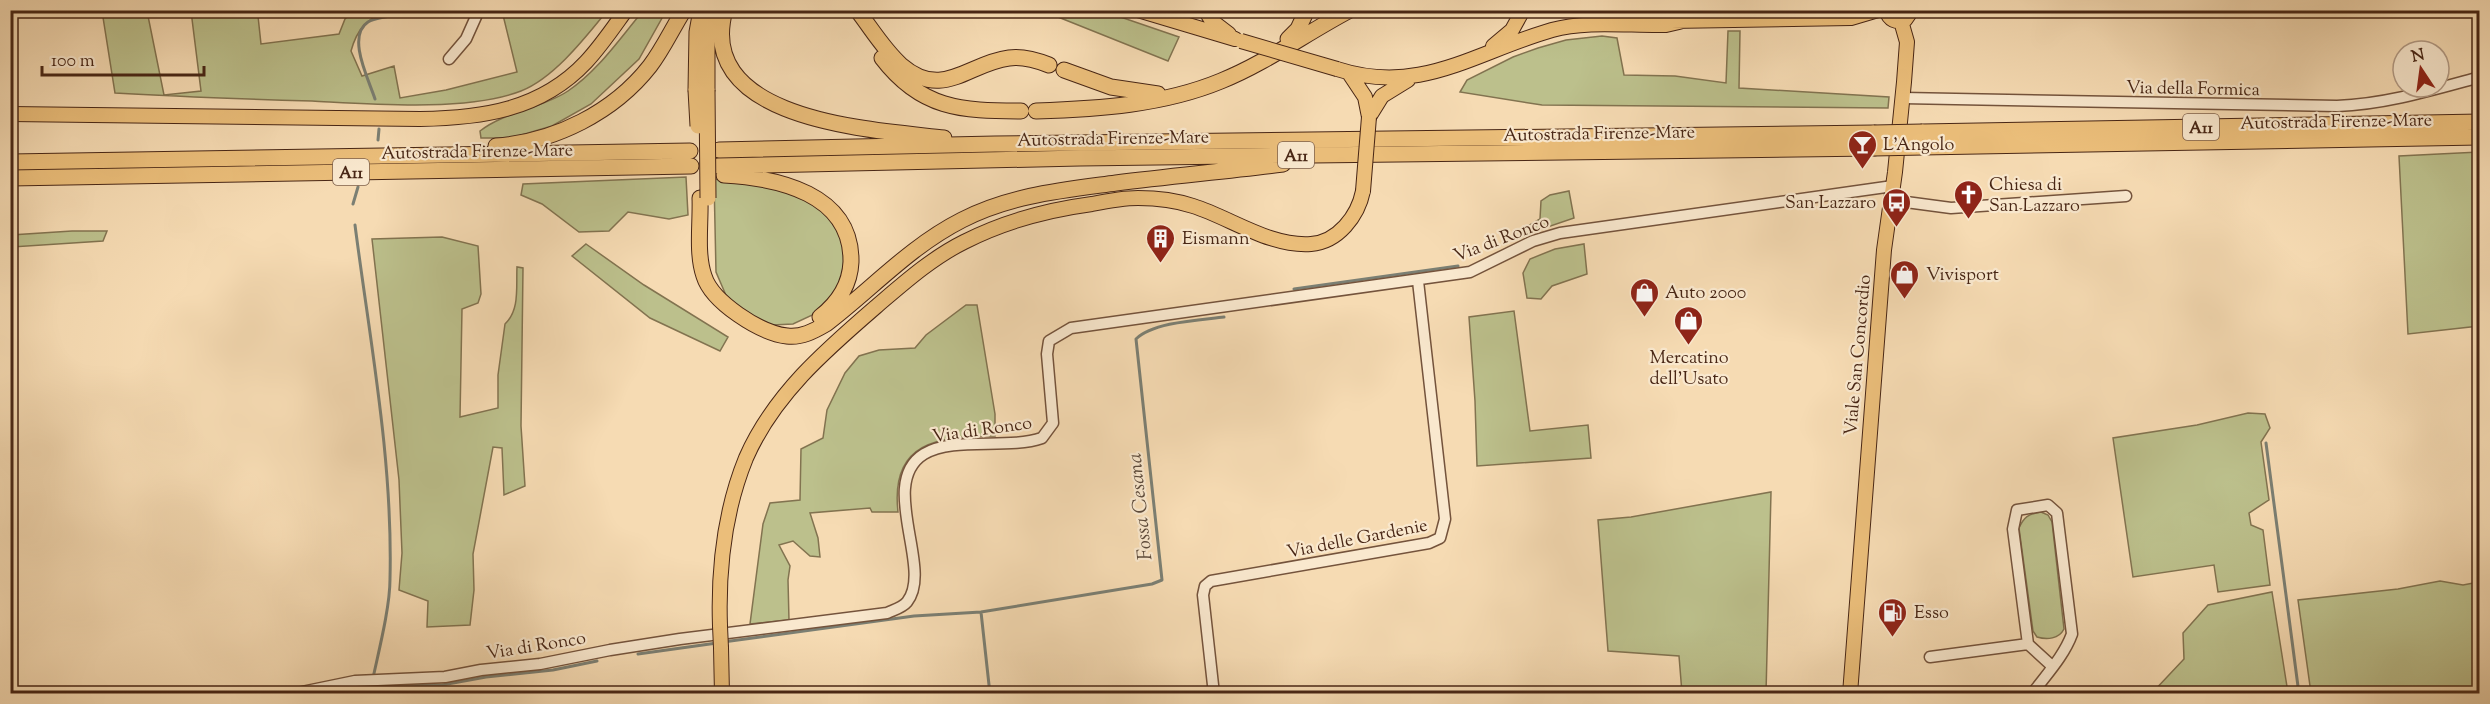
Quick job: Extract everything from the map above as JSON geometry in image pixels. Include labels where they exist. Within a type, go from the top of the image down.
[{"type":"highway","points":[[352,156],[505,145],[534,140],[561,130],[601,110],[634,84],[656,58],[684,10]]},
{"type":"highway","points":[[702,10],[697,32],[702,90],[704,198],[710,266],[721,299],[735,314],[786,336],[816,330],[835,317],[896,263],[937,235],[976,213],[1012,200],[1075,188],[1348,155]]},
{"type":"highway","points":[[702,90],[707,32],[712,10]]},
{"type":"highway","points":[[725,10],[722,29],[723,44],[732,68],[751,89],[782,108],[849,126],[995,144]]},
{"type":"highway","points":[[846,10],[890,69],[921,95],[957,108],[1028,111],[1100,109],[1170,95],[1222,81],[1350,10]]},
{"type":"highway","points":[[857,10],[901,65],[910,72],[929,79],[954,78],[1008,58],[1027,58],[1111,87],[1170,95]]},
{"type":"highway","points":[[1257,63],[1290,38],[1304,20],[1307,10]]},
{"type":"highway","name":"Autostrada Firenze-Mare","points":[[719,164],[1348,155],[2480,122]]},
{"type":"highway","name":"Autostrada Firenze-Mare","points":[[1922,139],[2480,138]]},
{"type":"highway","name":"Autostrada Firenze-Mare","points":[[719,164],[995,144],[1874,140]]},
{"type":"highway","name":"Autostrada Firenze-Mare","points":[[10,162],[352,156],[691,163],[630,168],[10,177]]},
{"type":"highway","points":[[719,164],[801,190],[830,210],[843,227],[847,237],[851,259],[848,279],[833,305],[808,323],[783,330],[763,328]]},
{"type":"main road","points":[[10,114],[420,120],[478,116],[514,107],[553,89],[586,62],[626,10]]},
{"type":"main road","points":[[1138,10],[1343,71],[1385,79],[1412,77],[1448,69],[1484,53],[1553,30],[1574,26],[1851,18],[1878,10]]},
{"type":"main road","points":[[1205,10],[1212,21],[1238,40]]},
{"type":"main road","points":[[1484,53],[1512,30],[1523,10]]},
{"type":"main road","points":[[1598,10],[1650,14],[1679,22]]},
{"type":"main road","points":[[1886,10],[1892,20],[1901,21],[1909,17],[1912,10]]},
{"type":"main road","name":"Viale San Concordio","points":[[1850,693],[1876,338],[1884,250],[1903,98],[1907,42],[1901,21]]},
{"type":"main road","points":[[722,693],[721,562],[726,525],[735,489],[754,443],[779,403],[815,361],[899,287],[935,260],[976,236],[1027,216],[1055,209],[1135,198],[1179,202],[1273,239],[1313,244],[1331,237],[1347,224],[1357,209],[1363,191],[1369,117],[1365,97],[1343,71]]},
{"type":"main road","points":[[1369,117],[1382,96],[1412,77]]},
{"type":"street","points":[[449,59],[466,39],[478,10]]},
{"type":"street","name":"Via della Formica","points":[[1903,98],[2347,106],[2366,105],[2415,95],[2480,77]]},
{"type":"street","name":"Via di Ronco","points":[[292,693],[355,681],[445,677],[481,670],[540,664],[680,639],[887,613],[907,602],[912,592],[914,572],[904,490],[908,470],[923,454],[937,448],[1020,442],[1042,438],[1053,423],[1047,354],[1049,341],[1059,333],[1071,328],[1470,272],[1533,241],[1560,232],[1892,193],[1951,208],[2126,196]]},
{"type":"street","name":"Via delle Gardenie","points":[[1214,693],[1203,595],[1205,586],[1211,581],[1429,543],[1440,538],[1445,519],[1418,281]]},
{"type":"street","points":[[2032,693],[2067,646],[2072,634],[2057,513],[2048,506],[2017,510],[2013,529],[2028,644],[2052,666]]},
{"type":"street","points":[[1930,657],[2028,644]]},
{"type":"green space","points":[[102,11],[147,11],[164,95],[201,91],[191,11],[267,11],[264,16],[258,16],[261,44],[339,34],[345,19],[354,11],[386,11],[363,26],[351,51],[362,76],[394,66],[400,98],[446,90],[517,72],[502,11],[607,11],[557,67],[521,91],[499,98],[474,102],[418,105],[362,104],[115,93]]},
{"type":"green space","points":[[643,11],[666,11],[639,59],[591,104],[552,126],[511,138],[481,138],[480,131],[490,124],[558,97],[579,83],[608,54]]},
{"type":"green space","points":[[1043,11],[1103,11],[1179,37],[1168,61]]},
{"type":"green space","points":[[1728,31],[1740,31],[1739,88],[1889,97],[1888,108],[1542,105],[1460,92],[1467,80],[1513,57],[1566,40],[1602,36],[1617,38],[1624,75],[1675,76],[1726,83]]},
{"type":"green space","points":[[2479,152],[2479,326],[2408,334],[2399,156]]},
{"type":"green space","points":[[686,177],[688,215],[669,219],[628,212],[609,231],[579,232],[542,204],[521,195],[523,184]]},
{"type":"green space","points":[[714,179],[763,182],[818,205],[843,237],[844,278],[821,311],[793,324],[772,325],[762,323],[728,300],[716,272]]},
{"type":"green space","points":[[1569,191],[1574,218],[1524,235],[1521,230],[1540,219],[1541,201],[1550,195]]},
{"type":"green space","points":[[107,231],[103,241],[12,247],[11,235]]},
{"type":"green space","points":[[442,237],[478,246],[481,294],[478,303],[462,309],[460,417],[498,408],[498,375],[505,324],[515,305],[517,267],[523,268],[521,426],[525,486],[504,495],[502,448],[493,447],[473,554],[474,590],[470,625],[427,627],[428,601],[399,590],[402,553],[399,480],[372,239]]},
{"type":"green space","points":[[586,244],[644,285],[728,337],[720,351],[650,318],[572,256]]},
{"type":"green space","points":[[1584,244],[1587,274],[1552,286],[1541,299],[1527,298],[1523,273],[1530,259],[1555,249]]},
{"type":"green space","points":[[966,305],[977,305],[995,414],[995,436],[974,436],[937,442],[922,448],[910,457],[902,471],[898,489],[898,512],[872,512],[870,508],[810,513],[818,538],[820,557],[810,556],[793,541],[779,545],[790,566],[789,620],[750,624],[763,524],[770,503],[800,500],[801,449],[823,438],[827,410],[845,373],[859,356],[879,350],[915,348],[926,335]]},
{"type":"green space","points":[[1514,311],[1530,431],[1588,425],[1591,458],[1477,466],[1469,317]]},
{"type":"green space","points":[[2248,413],[2265,414],[2270,428],[2261,442],[2269,500],[2249,513],[2251,525],[2263,530],[2270,585],[2218,592],[2214,565],[2133,577],[2113,438],[2197,425]]},
{"type":"green space","points":[[1771,492],[1766,693],[1682,693],[1679,656],[1608,651],[1598,520],[1631,517]]},
{"type":"green space","points":[[2041,512],[2048,515],[2052,522],[2064,629],[2056,637],[2049,638],[2037,637],[2033,631],[2019,528],[2027,517]]},
{"type":"green space","points":[[2440,581],[2463,585],[2479,582],[2479,693],[2311,693],[2298,600],[2398,589]]},
{"type":"green space","points":[[2272,592],[2288,693],[2152,693],[2184,659],[2183,633],[2208,605]]},
{"type":"waterway","points":[[375,99],[361,59],[359,37],[368,22],[392,15],[399,10]]},
{"type":"waterway","points":[[378,140],[379,129]]},
{"type":"waterway","points":[[353,204],[358,187]]},
{"type":"waterway","points":[[355,225],[379,401],[390,534],[388,602],[373,678]]},
{"type":"waterway","name":"Fossa Cesana","points":[[1294,289],[1458,266]]},
{"type":"waterway","name":"Fossa Cesana","points":[[723,642],[914,616],[981,612],[1152,584],[1162,580],[1136,339],[1144,333],[1165,325],[1224,317]]},
{"type":"waterway","points":[[2266,443],[2299,694]]},
{"type":"waterway","points":[[981,612],[990,694]]},
{"type":"waterway","points":[[638,654],[717,643]]},
{"type":"waterway","points":[[394,684],[442,685],[486,677],[553,670],[597,661]]},
{"type":"waterway","points":[[363,694],[371,685]]},
{"type":"place","name":"L'Angolo","points":[[1862,170]]},
{"type":"place","name":"Chiesa di San Lazzaro","points":[[1968,220]]},
{"type":"place","name":"San Lazzaro","points":[[1897,228]]},
{"type":"place","name":"Eismann","points":[[1161,264]]},
{"type":"place","name":"Vivisport","points":[[1905,300]]},
{"type":"place","name":"Auto 2000","points":[[1644,318]]},
{"type":"place","name":"Mercatino dell'Usato","points":[[1689,346]]},
{"type":"place","name":"Esso","points":[[1893,638]]}]
